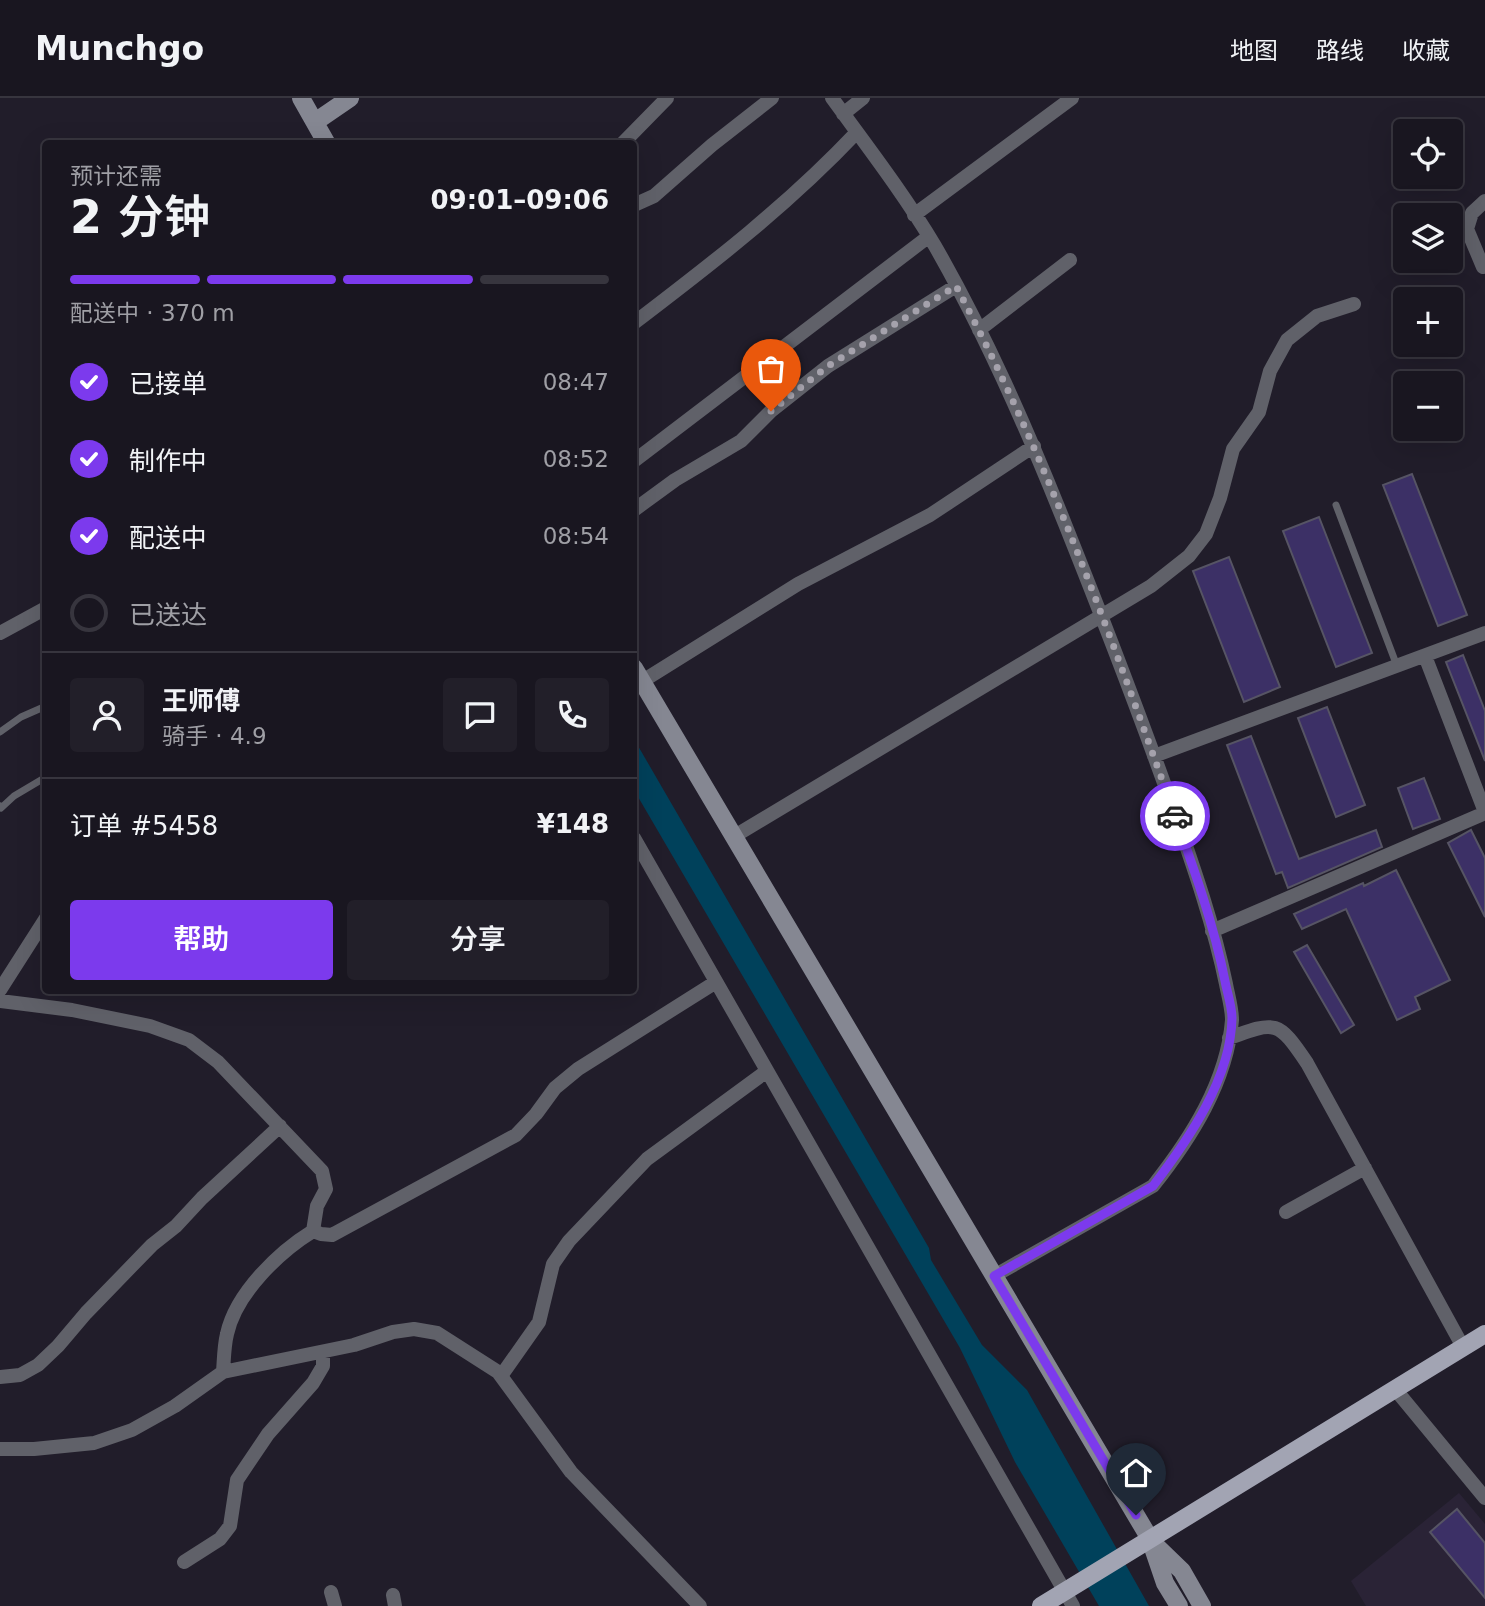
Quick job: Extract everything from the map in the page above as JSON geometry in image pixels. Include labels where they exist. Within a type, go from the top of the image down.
[{"type":"main road","points":[[301,98],[325,140]]},
{"type":"main road","points":[[315,122],[349,98]]},
{"type":"main road","points":[[638,684],[733,837],[1150,1539],[1166,1583],[1179,1606]]},
{"type":"main road","points":[[1041,1606],[1069,1599],[1150,1539],[1485,1334]]},
{"type":"main road","points":[[1150,1539],[1182,1571],[1202,1606]]},
{"type":"street","points":[[626,140],[667,98]]},
{"type":"street","points":[[637,204],[654,196],[712,145],[772,98]]},
{"type":"street","points":[[832,98],[928,237],[979,330],[1034,446],[1125,673],[1186,846],[1221,959],[1232,1016],[1226,1056],[1214,1092],[1169,1166],[1153,1186],[994,1276]]},
{"type":"street","points":[[843,114],[863,98]]},
{"type":"street","points":[[914,215],[1072,98]]},
{"type":"street","points":[[637,321],[737,244],[816,175],[857,132]]},
{"type":"street","points":[[1483,267],[1467,229],[1472,213],[1485,201]]},
{"type":"street","points":[[637,459],[928,237]]},
{"type":"street","points":[[979,330],[1070,260]]},
{"type":"street","points":[[637,508],[676,480],[741,441],[771,411],[828,366],[956,286]]},
{"type":"street","points":[[733,837],[1151,586],[1189,556],[1206,534],[1220,498],[1233,449],[1259,412],[1270,371],[1287,340],[1317,316],[1354,304]]},
{"type":"street","points":[[638,684],[798,584],[930,515],[1034,446]]},
{"type":"street","points":[[0,633],[42,610]]},
{"type":"street","points":[[1154,756],[1485,633]]},
{"type":"street","points":[[1212,932],[1485,813],[1425,656]]},
{"type":"street","points":[[637,843],[1069,1599]]},
{"type":"street","points":[[0,990],[42,924]]},
{"type":"street","points":[[313,1231],[332,1234],[516,1135],[555,1088],[578,1069],[716,982]]},
{"type":"street","points":[[0,1001],[72,1010],[150,1026],[188,1040],[218,1062],[322,1171],[326,1189],[317,1206],[313,1231],[259,1276],[239,1304],[227,1332],[223,1372]]},
{"type":"street","points":[[1229,1038],[1264,1026],[1277,1028],[1291,1040],[1307,1063],[1463,1347]]},
{"type":"street","points":[[501,1376],[539,1322],[553,1264],[569,1241],[647,1159],[767,1071]]},
{"type":"street","points":[[0,1377],[20,1375],[38,1365],[152,1245],[176,1226],[202,1198],[280,1126]]},
{"type":"street","points":[[1286,1212],[1365,1168]]},
{"type":"street","points":[[0,1449],[34,1449],[94,1443],[132,1430],[175,1406],[223,1372],[323,1352],[415,1329],[437,1333],[498,1372],[571,1472],[700,1606]]},
{"type":"street","points":[[184,1562],[220,1539],[230,1526],[237,1480],[268,1434],[313,1383],[323,1366],[323,1352]]},
{"type":"street","points":[[1395,1389],[1485,1498]]},
{"type":"lane","points":[[1336,505],[1398,666]]},
{"type":"lane","points":[[0,732],[21,717],[42,708]]},
{"type":"lane","points":[[0,806],[1,808],[14,796],[42,779]]},
{"type":"shaded area","points":[[1459,1493],[1485,1524],[1485,1606],[1366,1606],[1351,1581]]},
{"type":"water","points":[[637,744],[929,1248],[931,1260],[982,1345],[1027,1390],[1149,1606],[1099,1606],[1015,1462],[960,1348],[637,795]]},
{"type":"building","points":[[1412,474],[1467,615],[1438,626],[1383,485]]},
{"type":"building","points":[[1319,517],[1372,653],[1336,667],[1283,531]]},
{"type":"building","points":[[1229,557],[1280,687],[1244,702],[1193,571]]},
{"type":"building","points":[[1463,655],[1485,711],[1485,761],[1446,662]]},
{"type":"building","points":[[1327,707],[1365,805],[1336,817],[1298,718]]},
{"type":"building","points":[[1251,736],[1299,859],[1376,830],[1382,847],[1288,888],[1282,872],[1276,874],[1227,745]]},
{"type":"building","points":[[1424,778],[1440,819],[1413,829],[1398,788]]},
{"type":"building","points":[[1471,830],[1485,858],[1485,917],[1448,843]]},
{"type":"building","points":[[1396,870],[1450,980],[1415,997],[1420,1009],[1397,1020],[1346,909],[1302,929],[1294,914]]},
{"type":"building","points":[[1307,945],[1354,1025],[1341,1033],[1294,952]]},
{"type":"building","points":[[1457,1509],[1485,1543],[1485,1598],[1430,1532]]},
{"type":"way so far","points":[[771,411],[828,366],[956,286],[1027,430],[1125,673],[1175,816]]},
{"type":"route","points":[[1136,1515],[994,1276],[1153,1186],[1169,1166],[1214,1092],[1226,1056],[1232,1016],[1221,959],[1175,816]]}]
